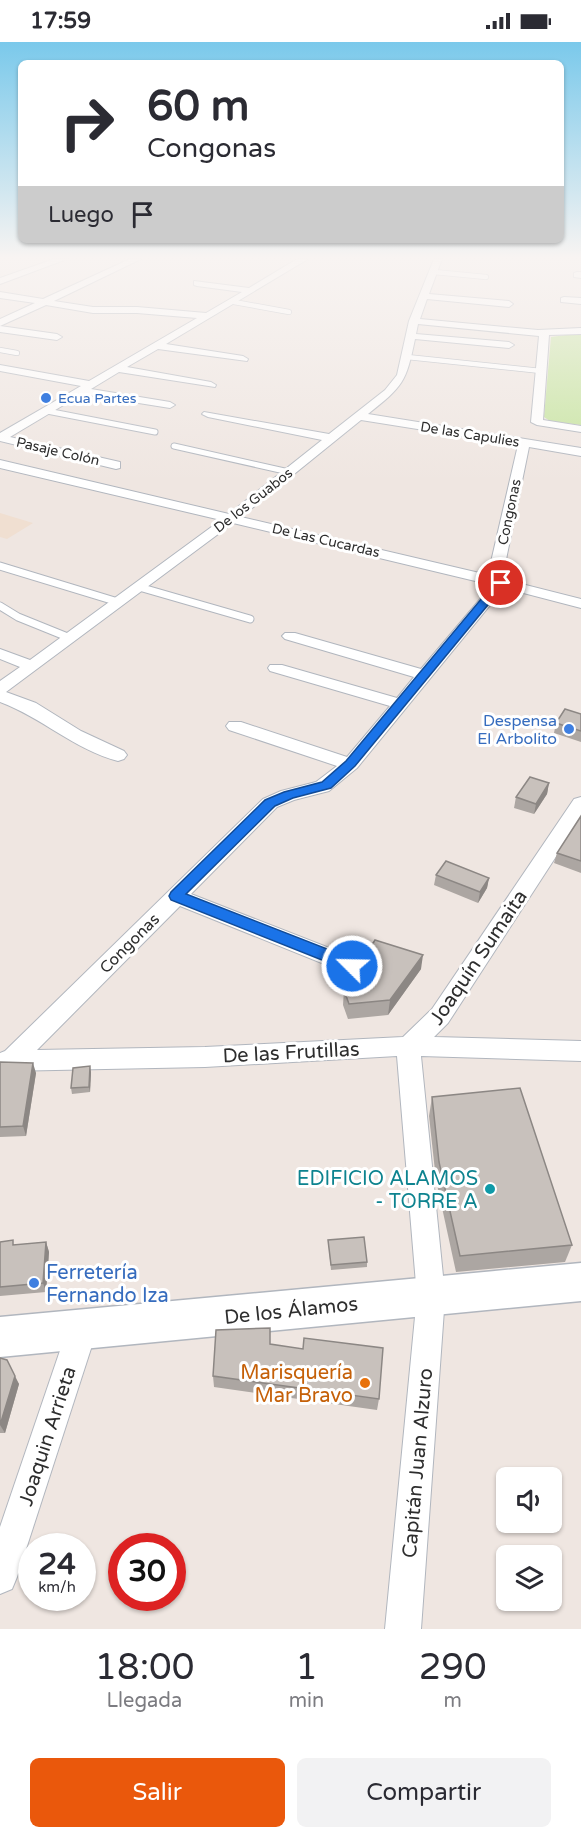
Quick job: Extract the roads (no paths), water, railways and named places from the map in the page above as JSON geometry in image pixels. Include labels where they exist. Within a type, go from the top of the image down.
[{"type":"street","points":[[29,333],[57,337]]},
{"type":"street","points":[[0,438],[179,333]]},
{"type":"street","name":"De los Guabos","points":[[0,690],[232,518],[359,416],[402,375],[411,333]]},
{"type":"street","points":[[544,333],[537,423],[581,429]]},
{"type":"street","points":[[410,336],[509,345]]},
{"type":"street","points":[[157,346],[243,359]]},
{"type":"street","points":[[0,368],[170,405]]},
{"type":"street","points":[[119,369],[211,385]]},
{"type":"street","points":[[208,414],[332,438]]},
{"type":"street","name":"De las Capulies","points":[[359,416],[581,452]]},
{"type":"street","name":"Pasaje Colón","points":[[0,438],[116,465]]},
{"type":"street","name":"Congonas","points":[[5,1061],[270,803],[288,795],[326,785],[351,764],[498,582],[524,443]]},
{"type":"street","name":"De Las Cucardas","points":[[0,464],[498,582],[581,604]]},
{"type":"street","points":[[290,636],[425,675]]},
{"type":"street","points":[[0,654],[32,666]]},
{"type":"street","points":[[276,668],[401,704]]},
{"type":"street","points":[[0,696],[30,707],[75,735],[118,755]]},
{"type":"street","points":[[235,726],[351,764]]},
{"type":"street","name":"Joaquín Sumaita","points":[[409,1046],[440,1016],[581,803]]},
{"type":"street","points":[[176,896],[352,966]]},
{"type":"street","points":[[409,1046],[431,1296]]},
{"type":"street","name":"De las Frutillas","points":[[5,1061],[205,1057],[409,1046],[581,1051]]},
{"type":"street","name":"De los Álamos","points":[[0,1337],[581,1282]]},
{"type":"street","name":"Capitán Juan Alzuro","points":[[404,1629],[431,1296]]},
{"type":"street","name":"Joaquin Arrieta","points":[[0,1577],[82,1330]]},
{"type":"lane","points":[[0,350],[17,353]]},
{"type":"lane","points":[[407,357],[541,371]]},
{"type":"lane","points":[[47,411],[155,432]]},
{"type":"lane","points":[[174,446],[289,472]]},
{"type":"lane","points":[[0,566],[118,602]]},
{"type":"lane","points":[[139,587],[250,619]]},
{"type":"lane","points":[[0,606],[18,617],[70,638]]},
{"type":"place","name":"Ecua Partes","points":[[46,398]]},
{"type":"place","name":"Despensa El Arbolito","points":[[569,729]]},
{"type":"place","name":"EDIFICIO ALAMOS - TORRE A","points":[[490,1189]]},
{"type":"place","name":"Ferretería Fernando Iza","points":[[34,1283]]},
{"type":"place","name":"Marisquería Mar Bravo","points":[[365,1383]]}]
